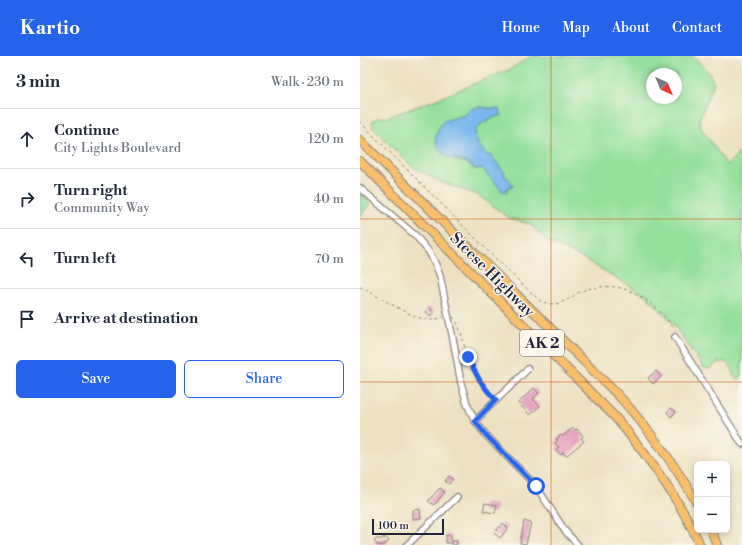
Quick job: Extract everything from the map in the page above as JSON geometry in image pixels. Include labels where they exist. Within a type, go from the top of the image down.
[{"type":"highway","name":"Steese Highway","points":[[360,140],[618,395],[656,439],[681,476],[694,499]]},
{"type":"highway","name":"Steese Highway","points":[[360,161],[615,417],[651,462],[685,516],[700,545]]},
{"type":"highway","points":[[712,533],[717,545]]},
{"type":"street","points":[[360,188],[416,236],[429,252],[440,276],[461,382],[467,404],[475,421],[490,440],[536,486],[565,531],[578,545]]},
{"type":"street","points":[[676,336],[742,444]]},
{"type":"street","points":[[475,421],[528,369]]},
{"type":"street","points":[[407,545],[457,497]]},
{"type":"path","points":[[360,122],[499,262],[540,301],[558,304],[568,301],[583,291],[593,288],[605,286],[620,287],[632,291],[662,314],[676,336]]},
{"type":"path","points":[[360,287],[376,294],[401,309],[422,318],[431,320],[448,314],[454,317],[459,325],[474,373],[487,392],[496,400]]},
{"type":"green space","points":[[531,56],[693,56],[708,72],[714,83],[699,120],[701,128],[727,165],[742,150],[742,376],[738,379],[733,376],[733,370],[726,362],[718,362],[710,369],[704,368],[672,322],[645,295],[579,256],[548,242],[530,224],[509,218],[478,195],[443,183],[414,168],[373,128],[372,122],[377,118],[388,117],[511,69]],"holes":[[[479,107],[499,109],[501,115],[481,124],[475,130],[475,136],[479,146],[486,154],[491,156],[504,173],[504,177],[513,186],[502,191],[482,168],[475,169],[467,163],[454,160],[456,118],[466,115]]]},
{"type":"green space","points":[[360,193],[371,203],[360,216]]},
{"type":"water","points":[[479,107],[499,109],[502,115],[481,124],[475,130],[475,136],[479,146],[486,154],[491,156],[505,173],[504,177],[508,178],[513,186],[507,188],[507,193],[498,186],[482,168],[475,169],[468,163],[448,157],[436,144],[437,133],[444,121],[465,115],[471,109]]},
{"type":"building","points":[[429,307],[434,312],[431,316],[425,311]]},
{"type":"building","points":[[656,371],[661,377],[653,384],[648,378]]},
{"type":"building","points":[[534,388],[539,393],[533,399],[540,406],[530,415],[518,403]]},
{"type":"building","points":[[671,408],[676,412],[671,417],[667,412]]},
{"type":"building","points":[[573,428],[575,430],[577,429],[583,436],[581,438],[584,441],[566,456],[563,452],[561,455],[556,449],[559,447],[555,443],[558,440],[556,439],[561,435],[563,436]]},
{"type":"building","points":[[449,476],[453,479],[449,484],[445,481]]},
{"type":"building","points":[[440,488],[445,492],[434,505],[428,501]]},
{"type":"building","points":[[485,503],[497,505],[495,513],[483,511]]},
{"type":"building","points":[[420,509],[421,518],[413,519],[413,510]]},
{"type":"building","points":[[524,521],[531,523],[526,544],[520,543]]},
{"type":"building","points":[[503,523],[508,528],[500,538],[494,533]]},
{"type":"building","points":[[446,535],[451,535],[451,543],[446,543]]},
{"type":"building","points":[[383,537],[389,541],[384,545],[377,545],[374,541],[378,538],[380,540]]},
{"type":"building","points":[[452,541],[457,541],[457,545],[452,545]]},
{"type":"route","points":[[468,357],[474,373],[487,392],[496,400],[475,421],[485,434],[536,486]]}]
